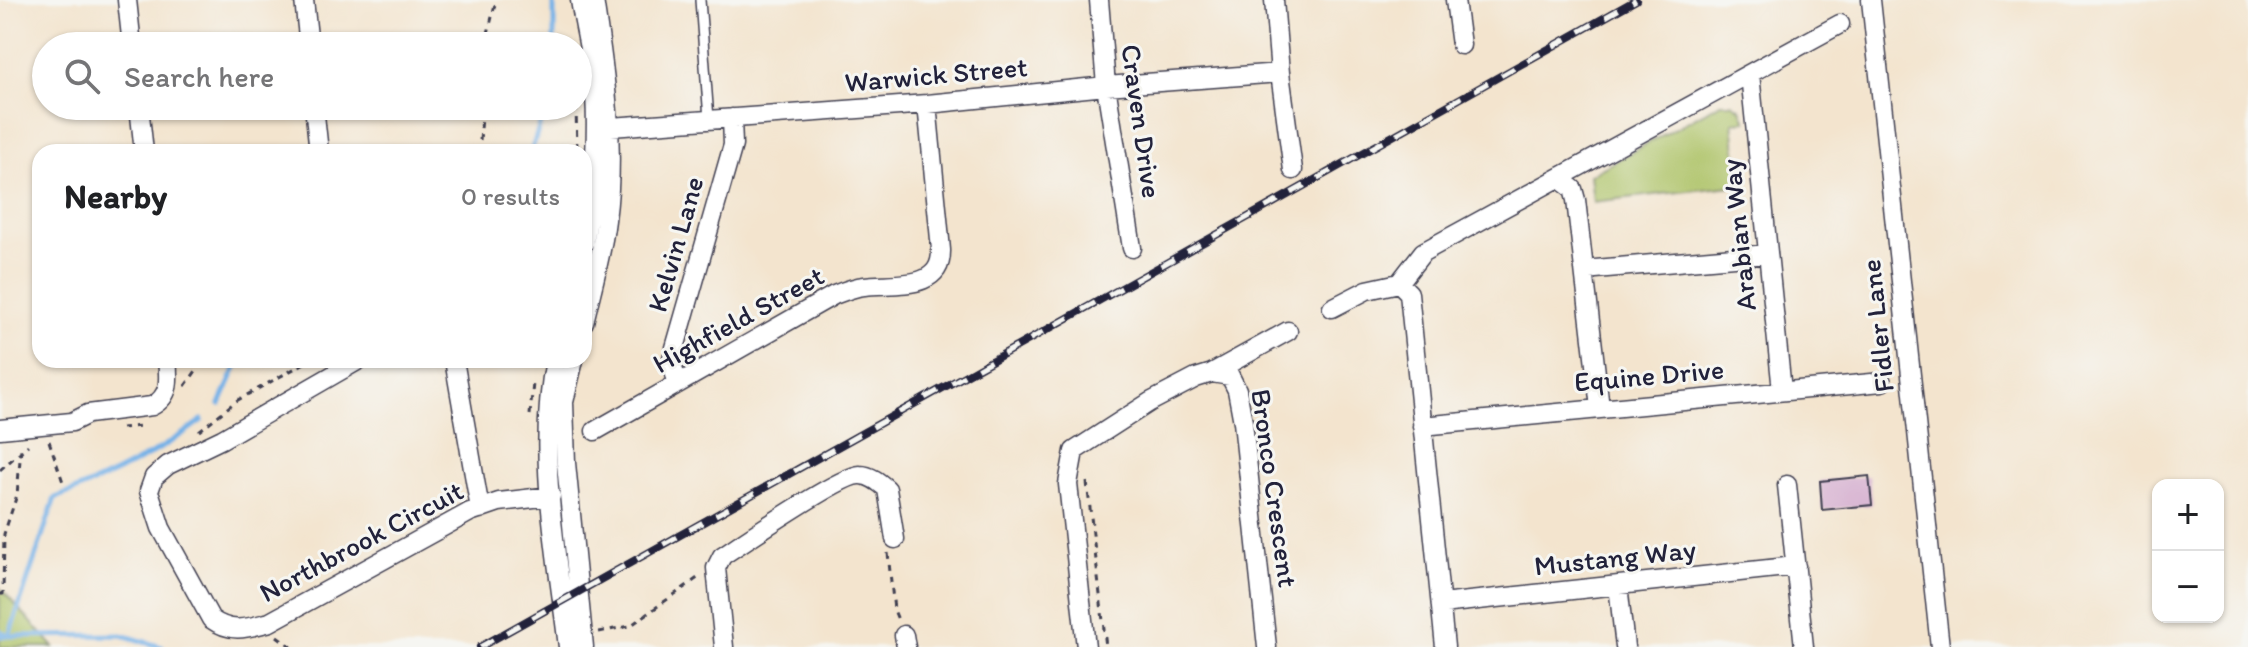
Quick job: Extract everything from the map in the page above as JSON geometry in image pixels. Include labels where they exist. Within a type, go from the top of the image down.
[{"type":"street","points":[[127,0],[130,32]]},
{"type":"street","points":[[304,0],[307,32]]},
{"type":"street","points":[[580,0],[586,32]]},
{"type":"street","points":[[592,285],[607,219],[594,0]]},
{"type":"street","name":"Craven Drive","points":[[1099,0],[1106,86],[1132,248]]},
{"type":"street","points":[[1274,0],[1293,170]]},
{"type":"street","points":[[1455,0],[1461,45]]},
{"type":"street","name":"Fidler Lane","points":[[1871,0],[1940,647]]},
{"type":"street","points":[[1332,308],[1367,290],[1399,283],[1423,252],[1840,24]]},
{"type":"street","points":[[592,68],[603,127],[592,189]]},
{"type":"street","name":"Warwick Street","points":[[603,127],[927,104],[1280,73]]},
{"type":"street","name":"Arabian Way","points":[[1750,74],[1782,391]]},
{"type":"street","name":"Highfield Street","points":[[595,431],[834,295],[862,286],[917,282],[934,273],[940,263],[941,250],[927,104]]},
{"type":"street","name":"Kelvin Lane","points":[[678,384],[671,362],[733,145],[732,118]]},
{"type":"street","points":[[141,120],[143,144]]},
{"type":"street","points":[[316,120],[318,144]]},
{"type":"street","points":[[1560,179],[1573,189],[1576,200],[1600,408]]},
{"type":"street","points":[[1584,270],[1768,254]]},
{"type":"street","points":[[1399,283],[1409,293],[1445,647]]},
{"type":"street","points":[[1212,373],[1288,331]]},
{"type":"street","points":[[0,429],[72,422],[88,414],[152,406],[161,401],[167,392],[167,368]]},
{"type":"street","name":"Northbrook Circuit","points":[[345,368],[222,439],[168,465],[154,477],[149,491],[161,528],[211,619],[223,628],[246,628],[270,622],[391,554],[480,509],[499,502],[551,496]]},
{"type":"street","points":[[455,368],[480,509]]},
{"type":"street","points":[[554,368],[547,411],[547,461],[568,647]]},
{"type":"street","points":[[572,368],[564,402],[566,463],[590,640]]},
{"type":"street","name":"Bronco Crescent","points":[[1086,647],[1068,484],[1074,451],[1150,402],[1212,373],[1230,376],[1237,390],[1267,647]]},
{"type":"street","name":"Equine Drive","points":[[1422,426],[1882,382]]},
{"type":"street","points":[[724,647],[716,568],[722,556],[794,509],[848,478],[860,475],[878,481],[887,489],[895,539]]},
{"type":"street","points":[[1787,485],[1804,647]]},
{"type":"street","name":"Mustang Way","points":[[1441,604],[1796,566]]},
{"type":"street","points":[[1618,585],[1625,647]]},
{"type":"lane","points":[[700,0],[709,119]]},
{"type":"path","points":[[488,32],[496,0]]},
{"type":"path","points":[[480,144],[482,120]]},
{"type":"path","points":[[576,120],[577,144]]},
{"type":"path","points":[[192,436],[236,401],[296,368]]},
{"type":"path","points":[[48,437],[64,485]]},
{"type":"path","points":[[0,594],[3,594],[1,568],[4,534],[17,495],[21,450]]},
{"type":"path","points":[[1085,471],[1106,647]]},
{"type":"path","points":[[895,539],[888,555],[894,610],[905,641]]},
{"type":"path","points":[[590,640],[630,626],[707,571],[716,568]]},
{"type":"path","points":[[268,634],[277,636],[292,647]]},
{"type":"green space","points":[[1721,103],[1732,103],[1741,109],[1746,121],[1733,122],[1740,185],[1593,202],[1590,175]]},
{"type":"green space","points":[[0,588],[54,647],[0,647]]},
{"type":"building","points":[[1869,476],[1872,505],[1822,510],[1820,481]]},
{"type":"waterway","points":[[554,0],[554,32]]},
{"type":"waterway","points":[[534,144],[541,120]]},
{"type":"waterway","points":[[220,404],[236,368]]},
{"type":"waterway","points":[[0,631],[9,636],[55,498],[132,465],[202,420]]},
{"type":"waterway","points":[[0,636],[122,635],[162,647]]},
{"type":"railway","points":[[480,647],[1636,0]]}]
